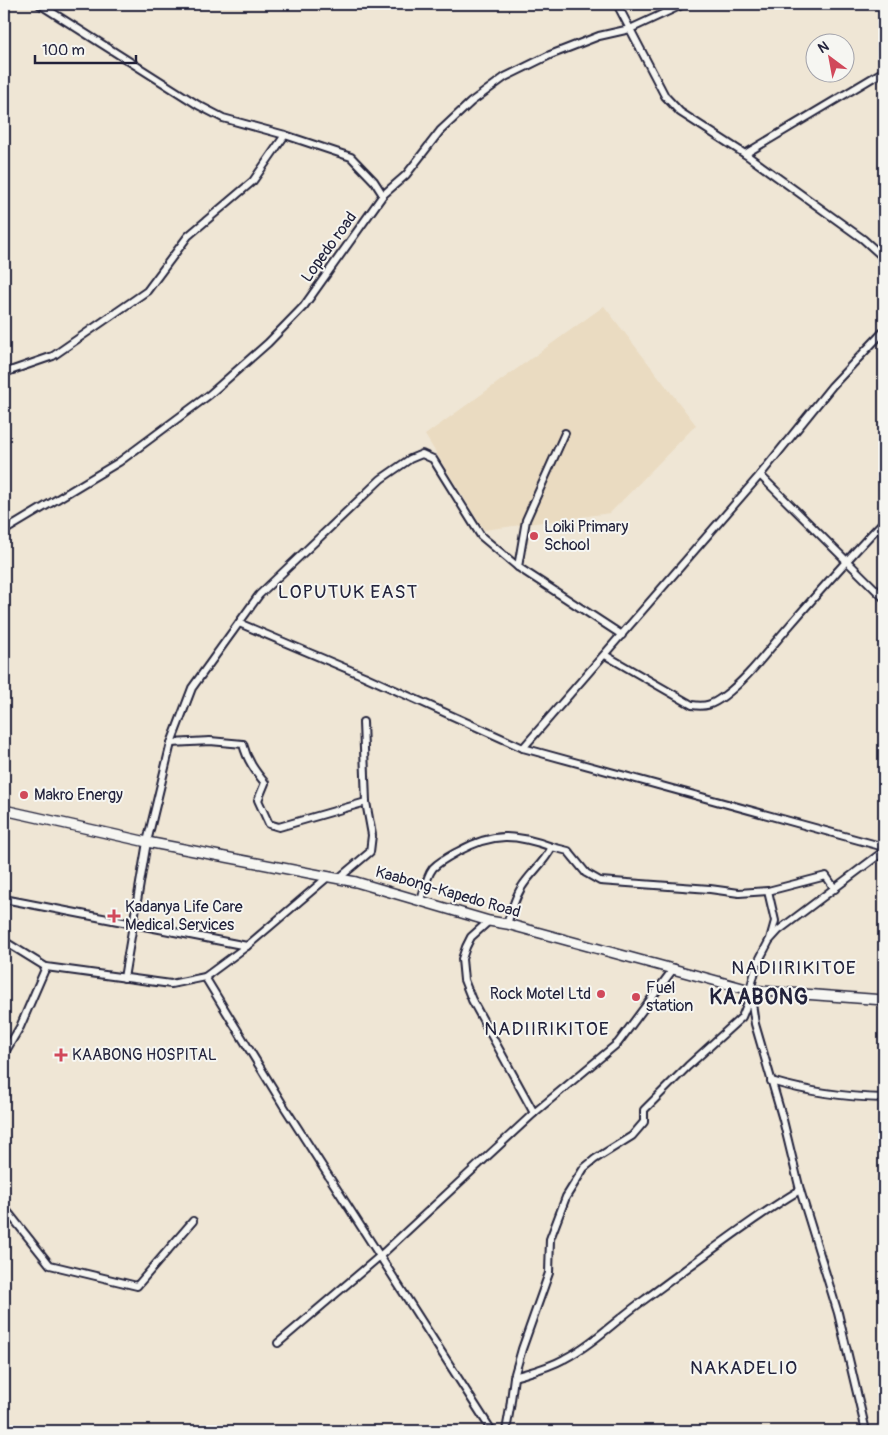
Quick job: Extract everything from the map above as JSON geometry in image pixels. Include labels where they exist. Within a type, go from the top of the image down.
[{"type":"main road","name":"Kaabong-Kapedo Road","points":[[4,810],[147,842],[339,878],[489,921],[507,924],[674,968],[750,993],[884,1000]]},
{"type":"street","points":[[39,4],[198,105],[223,118],[285,135],[351,157],[374,181],[383,196]]},
{"type":"street","points":[[618,4],[665,96],[680,112],[745,154],[863,239],[884,258]]},
{"type":"street","name":"Lopedo road","points":[[4,531],[119,462],[209,396],[261,350],[304,306],[383,196],[406,175],[440,131],[471,102],[505,77],[550,55],[599,36],[630,29],[684,4]]},
{"type":"street","points":[[745,154],[884,71]]},
{"type":"street","points":[[4,373],[53,356],[147,291],[188,236],[253,181],[285,135]]},
{"type":"street","points":[[523,748],[760,475],[832,386],[884,332]]},
{"type":"street","points":[[518,567],[526,520],[565,433]]},
{"type":"street","points":[[124,978],[147,842],[171,743],[192,688],[259,595],[381,479],[410,459],[422,454],[433,459],[481,536],[518,567],[622,635]]},
{"type":"street","points":[[760,475],[884,598]]},
{"type":"street","points":[[605,655],[692,705],[704,707],[724,696],[744,678],[846,561],[884,521]]},
{"type":"street","points":[[239,623],[364,676],[523,748],[884,849]]},
{"type":"street","points":[[339,878],[370,852],[372,835],[366,802],[363,722]]},
{"type":"street","points":[[171,743],[210,741],[243,744],[246,757],[265,783],[258,800],[268,824],[280,827],[366,802]]},
{"type":"street","points":[[421,901],[425,885],[433,869],[446,858],[477,841],[506,836],[533,840],[568,851],[586,873],[600,880],[739,893],[768,891],[826,876],[835,889]]},
{"type":"street","points":[[507,924],[525,882],[546,858],[552,847]]},
{"type":"street","points":[[506,1431],[514,1377],[549,1273],[550,1239],[566,1197],[575,1181],[584,1168],[632,1136],[644,1122],[644,1110],[688,1066],[742,1017],[757,964],[769,942],[779,930],[835,889],[884,849]]},
{"type":"street","points":[[4,941],[46,967],[171,984],[205,978],[247,946],[329,876]]},
{"type":"street","points":[[768,891],[775,921],[769,942]]},
{"type":"street","points":[[4,899],[247,946]]},
{"type":"street","points":[[489,921],[471,937],[466,946],[462,959],[464,980],[472,1000],[534,1113]]},
{"type":"street","points":[[4,1054],[20,1027],[46,967]]},
{"type":"street","points":[[278,1343],[380,1256],[534,1113],[618,1043],[674,968]]},
{"type":"street","points":[[205,978],[285,1108],[492,1431]]},
{"type":"street","points":[[750,993],[755,1024],[783,1120],[800,1190],[838,1314],[866,1431]]},
{"type":"street","points":[[771,1081],[826,1094],[884,1098]]},
{"type":"street","points":[[514,1377],[541,1370],[564,1360],[736,1232],[800,1190]]},
{"type":"street","points":[[4,1207],[50,1265],[137,1286],[194,1221]]},
{"type":"shaded area","name":"Loiki Primary School","points":[[604,306],[696,425],[610,513],[484,530],[425,435]]},
{"type":"place","name":"Loiki Primary School","points":[[534,536]]},
{"type":"place","name":"Makro Energy","points":[[24,795]]},
{"type":"place","name":"Kadanya Life Care Medical Services","points":[[114,916]]},
{"type":"place","name":"Rock Motel Ltd","points":[[601,994]]},
{"type":"place","name":"Fuel station","points":[[636,997]]},
{"type":"place","name":"KAABONG HOSPITAL","points":[[61,1055]]},
{"type":"district","name":"LOPUTUK EAST","points":[[348,592]]},
{"type":"district","name":"NADIIRIKITOE","points":[[794,968]]},
{"type":"district","name":"KAABONG","points":[[759,997]]},
{"type":"district","name":"NADIIRIKITOE","points":[[547,1029]]},
{"type":"district","name":"NAKADELIO","points":[[744,1368]]}]
